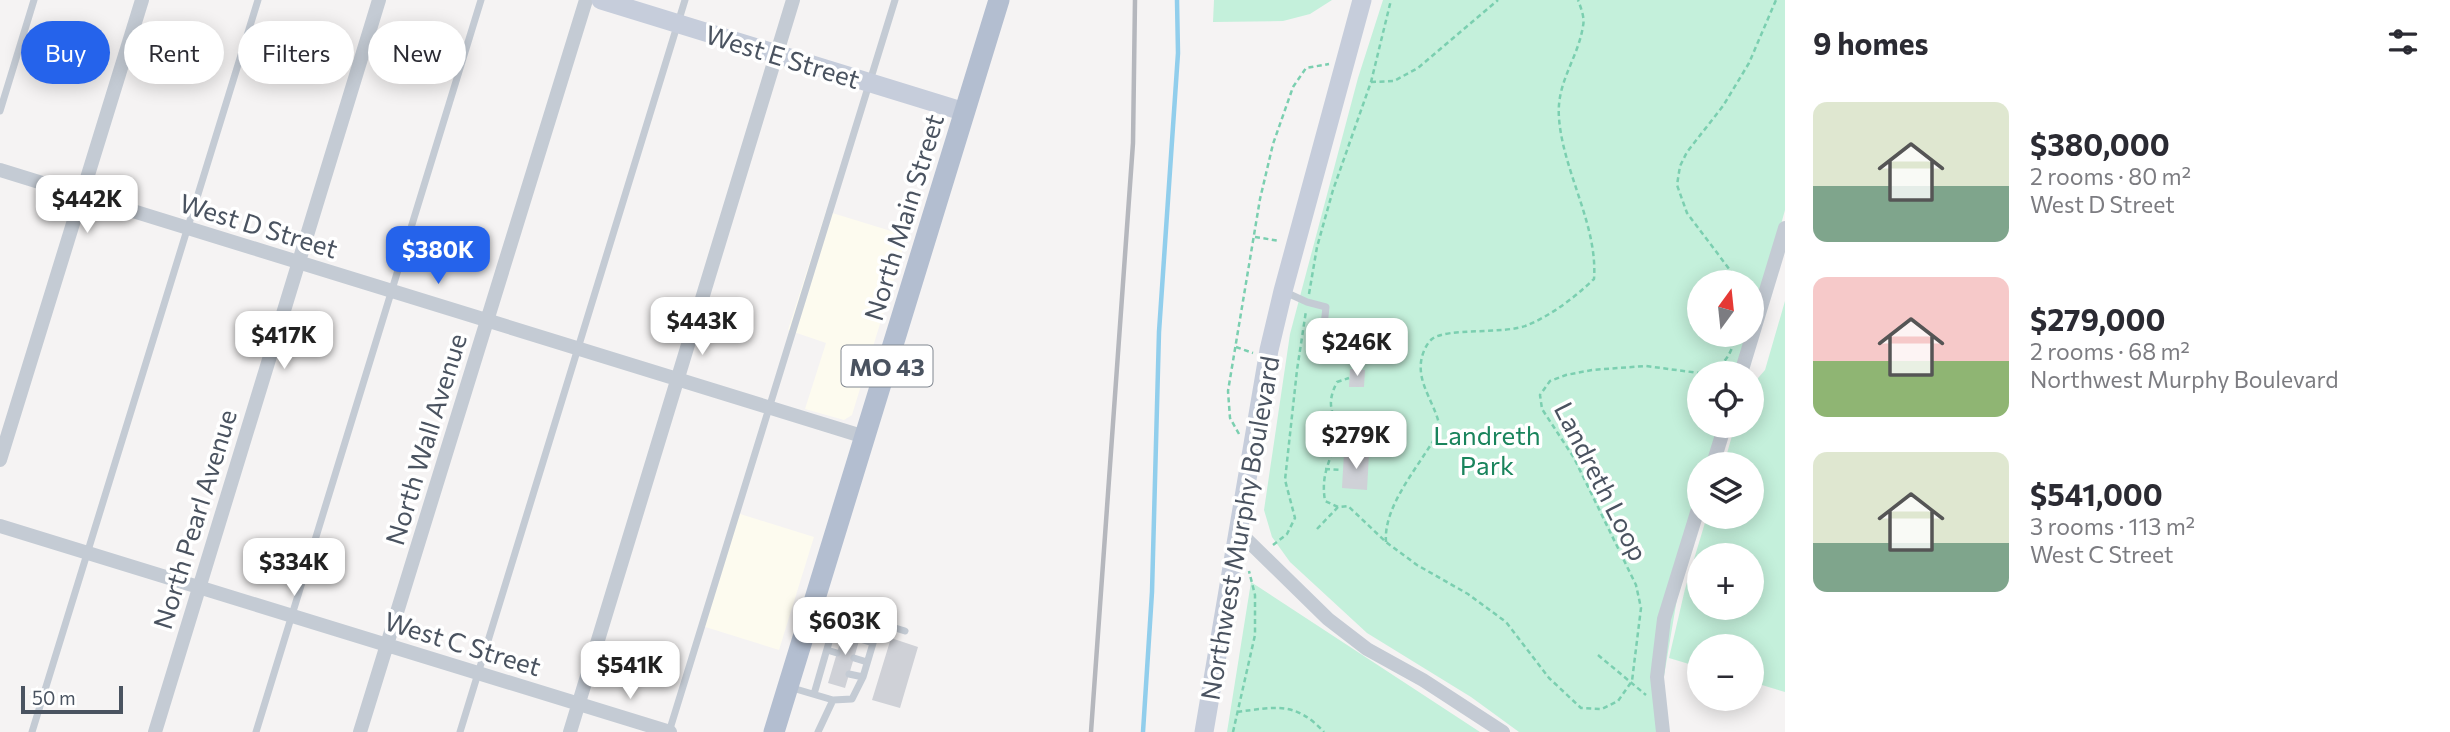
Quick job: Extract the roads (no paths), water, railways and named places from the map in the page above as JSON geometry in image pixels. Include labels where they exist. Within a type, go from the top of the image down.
[{"type":"main road","name":"North Main Street","points":[[774,732],[999,0]]},
{"type":"street","points":[[0,460],[142,0]]},
{"type":"street","name":"North Pearl Avenue","points":[[155,732],[379,0]]},
{"type":"street","name":"North Wall Avenue","points":[[360,732],[586,0]]},
{"type":"street","name":"West E Street","points":[[601,0],[965,112]]},
{"type":"street","points":[[569,732],[793,0]]},
{"type":"street","name":"Northwest Murphy Boulevard","points":[[1204,732],[1269,350],[1362,0]]},
{"type":"street","name":"West D Street","points":[[0,170],[865,437]]},
{"type":"street","points":[[1745,361],[1785,228]]},
{"type":"street","name":"West C Street","points":[[0,526],[669,732]]},
{"type":"street","points":[[1662,732],[1657,677],[1664,619],[1692,529]]},
{"type":"street","points":[[1239,532],[1328,620],[1367,649],[1423,680],[1503,732]]},
{"type":"lane","points":[[0,111],[34,0]]},
{"type":"lane","points":[[32,732],[258,0]]},
{"type":"lane","points":[[256,732],[481,0]]},
{"type":"lane","points":[[460,732],[685,0]]},
{"type":"lane","points":[[669,732],[895,0]]},
{"type":"lane","points":[[1283,291],[1307,302],[1326,306],[1321,353]]},
{"type":"lane","points":[[813,604],[905,631]]},
{"type":"lane","points":[[814,694],[838,611]]},
{"type":"lane","points":[[788,687],[833,700],[852,699],[863,677],[879,623]]},
{"type":"lane","points":[[832,631],[842,634]]},
{"type":"lane","points":[[860,639],[873,643]]},
{"type":"lane","points":[[827,650],[837,653]]},
{"type":"lane","points":[[854,658],[867,662]]},
{"type":"lane","points":[[822,666],[832,669]]},
{"type":"lane","points":[[849,674],[863,677]]},
{"type":"lane","points":[[818,732],[833,700]]},
{"type":"waterway","points":[[1143,732],[1152,592],[1159,332],[1178,53],[1177,0]]},
{"type":"railway","points":[[1091,732],[1133,143],[1135,0]]},
{"type":"park label","name":"Landreth Park","points":[[1487,449]]}]
